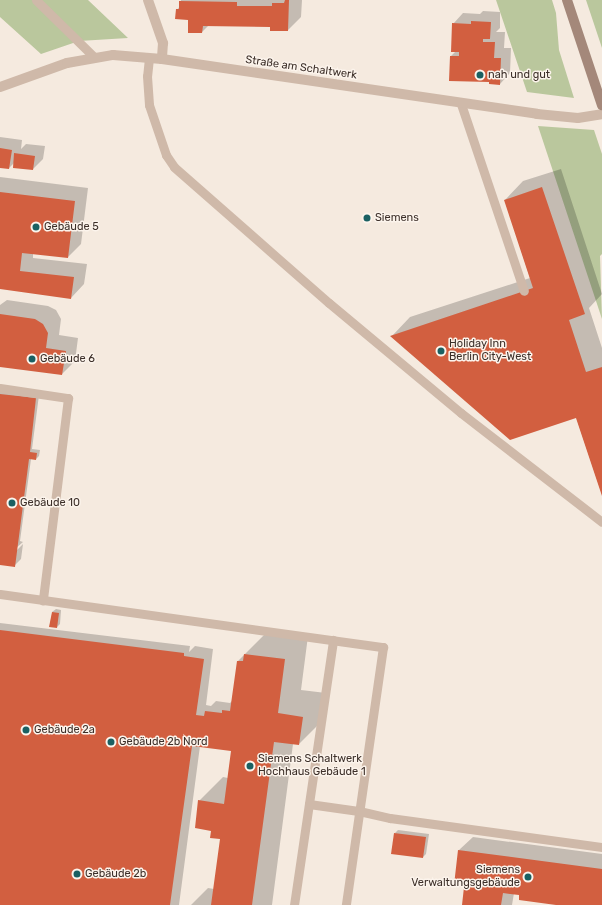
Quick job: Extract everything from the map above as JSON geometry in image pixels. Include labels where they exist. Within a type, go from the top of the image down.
[{"type":"main road","points":[[567,0],[602,105]]},
{"type":"street","points":[[148,0],[163,43],[162,59]]},
{"type":"street","name":"Straße am Schaltwerk","points":[[0,86],[59,65],[94,57],[113,55],[162,59],[461,104],[578,118],[602,114]]},
{"type":"lane","points":[[36,0],[94,57]]},
{"type":"lane","points":[[149,58],[146,76],[149,105],[166,154],[174,167],[329,303],[449,403],[602,522]]},
{"type":"lane","points":[[461,104],[524,291]]},
{"type":"lane","points":[[0,388],[68,398],[43,600]]},
{"type":"lane","points":[[0,594],[382,647],[346,905]]},
{"type":"lane","points":[[294,905],[333,640]]},
{"type":"lane","points":[[309,804],[359,811],[390,818],[602,847]]},
{"type":"green space","points":[[0,0],[88,0],[128,38],[79,41],[41,54],[0,17]]},
{"type":"green space","points":[[496,0],[552,0],[556,13],[559,50],[574,98],[527,92]]},
{"type":"green space","points":[[586,0],[602,0],[602,48]]},
{"type":"green space","points":[[538,126],[594,130],[602,154],[602,254],[600,256],[602,319]]},
{"type":"building","points":[[285,0],[289,0],[288,31],[270,31],[270,27],[203,26],[202,33],[188,33],[188,20],[175,19],[176,9],[179,9],[179,1],[237,2],[237,6],[272,6],[272,3],[284,3]]},
{"type":"building","points":[[471,21],[491,22],[490,39],[483,39],[483,42],[495,42],[494,58],[501,58],[500,85],[489,84],[489,82],[449,81],[450,56],[459,56],[459,52],[451,52],[452,23],[471,24]]},
{"type":"building","points":[[0,148],[12,150],[9,169],[0,168]]},
{"type":"building","points":[[14,153],[35,156],[33,170],[13,168]]},
{"type":"building","name":"Holiday Inn Berlin City-West","points":[[542,187],[585,314],[569,320],[586,372],[602,367],[602,496],[576,418],[510,440],[390,336],[533,288],[504,200]]},
{"type":"building","name":"Gebäude 5","points":[[0,192],[75,201],[68,258],[22,253],[20,271],[74,277],[71,299],[0,289]]},
{"type":"building","points":[[0,314],[35,319],[43,324],[48,333],[46,348],[66,351],[62,375],[0,367]]},
{"type":"building","name":"Gebäude 10","points":[[0,394],[36,398],[30,452],[37,453],[36,460],[29,459],[15,567],[0,565]]},
{"type":"building","points":[[52,612],[59,613],[57,628],[49,627]]},
{"type":"building","points":[[0,630],[184,653],[184,656],[204,659],[196,715],[204,716],[205,711],[222,713],[222,710],[230,711],[237,661],[243,661],[244,654],[285,659],[278,713],[303,717],[299,745],[274,742],[252,905],[211,905],[220,839],[210,838],[211,831],[195,828],[198,800],[224,804],[231,751],[192,746],[170,905],[0,905]]},
{"type":"building","points":[[394,833],[426,837],[423,858],[391,854]]},
{"type":"building","name":"Siemens Verwaltungsgebäude","points":[[458,850],[602,869],[602,905],[556,905],[519,900],[519,895],[503,893],[501,905],[462,905],[464,887],[454,885]]},
{"type":"place","name":"nah und gut","points":[[480,75]]},
{"type":"place","name":"Siemens","points":[[367,218]]},
{"type":"place","name":"Gebäude 5","points":[[36,227]]},
{"type":"place","name":"Holiday Inn Berlin City-West","points":[[441,351]]},
{"type":"place","name":"Gebäude 6","points":[[32,359]]},
{"type":"place","name":"Gebäude 10","points":[[12,503]]},
{"type":"place","name":"Gebäude 2a","points":[[26,730]]},
{"type":"place","name":"Gebäude 2b Nord","points":[[111,742]]},
{"type":"place","name":"Siemens Schaltwerk Hochhaus Gebäude 1","points":[[250,766]]},
{"type":"place","name":"Gebäude 2b","points":[[77,874]]},
{"type":"place","name":"Siemens Verwaltungsgebäude","points":[[528,877]]}]
